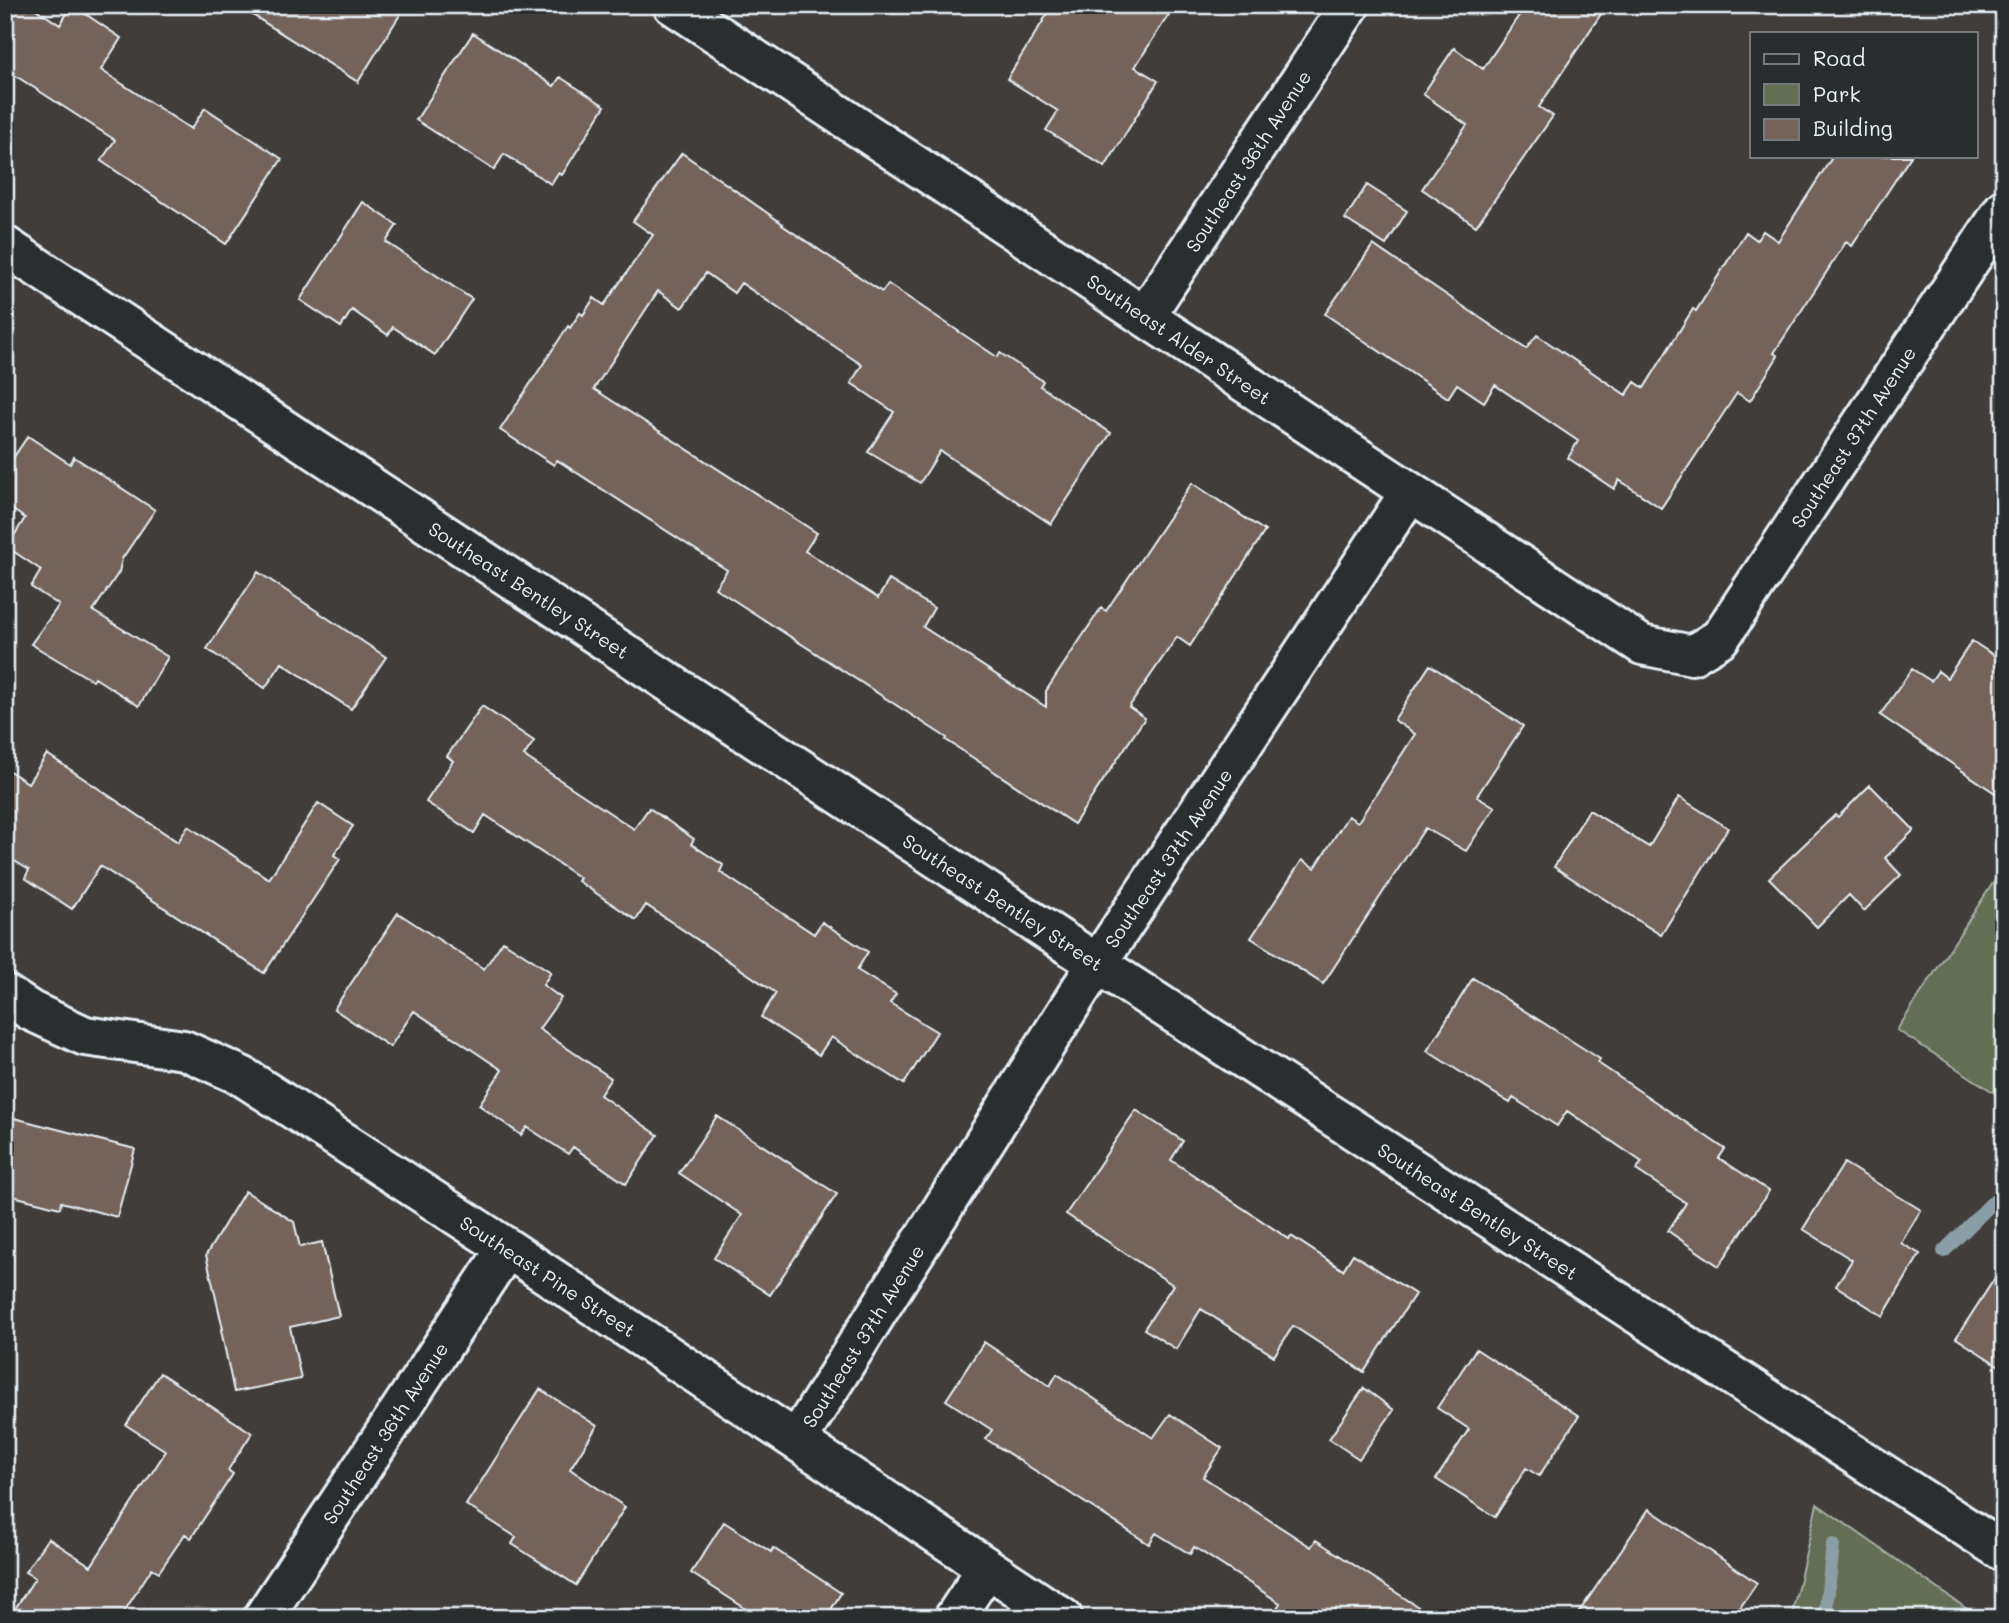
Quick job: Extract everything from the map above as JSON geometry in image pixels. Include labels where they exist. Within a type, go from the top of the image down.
[{"type":"street","name":"Southeast Alder Street","points":[[673,5],[1642,645],[1692,655]]},
{"type":"street","name":"Southeast 36th Avenue","points":[[1145,316],[1350,5]]},
{"type":"street","name":"Southeast 37th Avenue","points":[[1692,655],[1720,638],[2004,209]]},
{"type":"street","name":"Southeast Bentley Street","points":[[5,246],[1098,964],[2004,1552]]},
{"type":"street","name":"Southeast 37th Avenue","points":[[797,1440],[1098,964],[1410,492]]},
{"type":"street","name":"Southeast Pine Street","points":[[5,994],[31,1011],[85,1036],[184,1049],[242,1076],[507,1248],[1063,1618]]},
{"type":"street","name":"Southeast 36th Avenue","points":[[263,1618],[507,1248]]},
{"type":"street","points":[[954,1618],[987,1568]]},
{"type":"green space","points":[[2004,866],[2004,1099],[1897,1030]]},
{"type":"green space","points":[[1817,1504],[1980,1618],[1791,1618]]},
{"type":"building","points":[[5,5],[30,5],[60,25],[72,5],[121,38],[101,70],[191,129],[205,108],[282,159],[226,244],[101,161],[115,140],[5,69]]},
{"type":"building","points":[[237,5],[406,5],[358,82]]},
{"type":"building","points":[[1053,5],[1175,5],[1135,67],[1158,81],[1105,167],[1046,130],[1058,111],[1007,79]]},
{"type":"building","points":[[1526,5],[1607,5],[1539,107],[1553,116],[1476,226],[1422,189],[1467,125],[1423,94],[1454,48],[1483,69]]},
{"type":"building","points":[[473,33],[554,86],[560,77],[605,106],[562,175],[558,173],[551,184],[504,154],[494,170],[416,120]]},
{"type":"building","points":[[682,153],[882,292],[888,284],[997,357],[1000,353],[1043,381],[1040,386],[1111,433],[1051,524],[940,451],[920,483],[868,452],[894,412],[851,383],[862,365],[741,283],[734,293],[706,273],[682,308],[658,291],[594,389],[817,533],[805,551],[878,598],[889,580],[934,608],[923,627],[1046,707],[1046,691],[1101,608],[1106,611],[1192,483],[1265,531],[1190,646],[1177,637],[1129,707],[1145,718],[1074,824],[715,588],[727,570],[557,460],[554,465],[500,430],[568,326],[570,328],[580,313],[583,315],[594,298],[604,305],[653,235],[633,221]]},
{"type":"building","points":[[1832,158],[1910,158],[1852,246],[1846,242],[1774,353],[1778,356],[1750,401],[1737,393],[1661,508],[1619,480],[1614,489],[1568,458],[1578,441],[1495,385],[1484,402],[1457,384],[1448,398],[1325,314],[1373,245],[1526,349],[1537,335],[1626,395],[1635,382],[1644,388],[1693,309],[1696,311],[1746,232],[1757,240],[1763,231],[1778,241]]},
{"type":"building","points":[[1367,185],[1407,211],[1386,245],[1345,219]]},
{"type":"building","points":[[363,202],[397,225],[386,242],[472,299],[435,355],[393,327],[388,335],[352,310],[341,327],[300,300]]},
{"type":"building","points":[[28,436],[70,464],[74,457],[155,510],[122,559],[119,572],[93,611],[168,657],[139,706],[95,678],[93,681],[31,644],[59,605],[31,587],[41,570],[7,547],[25,518],[5,505],[5,470]]},
{"type":"building","points":[[258,572],[386,657],[351,709],[282,663],[265,688],[207,649]]},
{"type":"building","points":[[1972,641],[2004,662],[2004,799],[1880,715],[1912,669],[1931,681],[1938,671],[1947,678]]},
{"type":"building","points":[[1430,665],[1523,726],[1477,796],[1495,807],[1466,851],[1425,828],[1323,984],[1251,938],[1302,860],[1315,868],[1348,816],[1358,822],[1415,734],[1394,720]]},
{"type":"building","points":[[482,706],[534,741],[524,756],[634,829],[649,808],[694,839],[691,844],[723,865],[720,872],[814,934],[822,922],[868,952],[857,970],[896,994],[890,1003],[937,1032],[904,1084],[831,1037],[819,1055],[761,1017],[776,993],[646,905],[636,920],[578,881],[580,878],[485,815],[474,833],[426,802],[453,761],[447,756]]},
{"type":"building","points":[[47,754],[178,842],[188,826],[269,879],[318,803],[353,826],[334,855],[340,859],[264,973],[100,866],[72,909],[25,878],[29,870],[5,855],[5,768],[28,783]]},
{"type":"building","points":[[1870,785],[1914,830],[1885,858],[1901,875],[1864,911],[1849,895],[1817,927],[1769,878]]},
{"type":"building","points":[[1679,797],[1728,828],[1661,935],[1554,867],[1589,810],[1649,847]]},
{"type":"building","points":[[398,913],[484,969],[503,941],[551,972],[543,985],[561,998],[539,1029],[611,1078],[600,1095],[658,1135],[626,1184],[573,1147],[568,1154],[527,1127],[521,1135],[479,1105],[502,1070],[414,1011],[390,1047],[334,1009]]},
{"type":"building","points":[[1473,978],[1600,1059],[1598,1063],[1725,1149],[1719,1158],[1769,1191],[1719,1266],[1668,1231],[1686,1203],[1636,1170],[1642,1162],[1567,1111],[1557,1126],[1513,1098],[1510,1103],[1427,1051]]},
{"type":"building","points":[[1136,1110],[1183,1141],[1171,1160],[1289,1239],[1291,1236],[1343,1270],[1353,1254],[1415,1294],[1364,1372],[1293,1326],[1274,1356],[1201,1309],[1176,1349],[1144,1329],[1173,1285],[1066,1214]]},
{"type":"building","points":[[717,1116],[837,1194],[770,1295],[714,1258],[742,1215],[679,1173]]},
{"type":"building","points":[[10,1117],[135,1149],[117,1217],[61,1202],[60,1208],[5,1194],[5,1137]]},
{"type":"building","points":[[1844,1163],[1921,1210],[1901,1243],[1920,1254],[1883,1316],[1836,1286],[1852,1260],[1803,1229]]},
{"type":"building","points":[[245,1191],[294,1222],[300,1247],[322,1242],[339,1316],[290,1327],[301,1379],[234,1392],[206,1255]]},
{"type":"building","points":[[2004,1264],[2004,1369],[1956,1338]]},
{"type":"building","points":[[984,1342],[1050,1386],[1057,1374],[1153,1438],[1170,1414],[1222,1448],[1203,1477],[1311,1547],[1316,1540],[1435,1618],[1271,1618],[1280,1603],[1194,1547],[1190,1554],[1156,1533],[1149,1544],[986,1439],[992,1430],[946,1400]]},
{"type":"building","points":[[1476,1349],[1579,1416],[1539,1476],[1526,1468],[1495,1517],[1436,1479],[1469,1429],[1437,1408]]},
{"type":"building","points":[[160,1373],[252,1433],[228,1470],[233,1474],[191,1538],[185,1534],[159,1572],[152,1568],[120,1618],[9,1618],[35,1578],[25,1572],[48,1538],[91,1566],[166,1451],[126,1425]]},
{"type":"building","points":[[1364,1388],[1394,1410],[1359,1459],[1329,1439]]},
{"type":"building","points":[[540,1389],[597,1426],[570,1469],[625,1507],[576,1585],[512,1544],[516,1537],[466,1505]]},
{"type":"building","points":[[1649,1509],[1757,1583],[1733,1618],[1575,1618]]},
{"type":"building","points":[[724,1522],[771,1552],[773,1548],[841,1593],[826,1618],[760,1618],[691,1573]]},
{"type":"waterway","points":[[1944,1251],[1991,1204],[2004,1195]]},
{"type":"waterway","points":[[1825,1618],[1833,1545]]}]
